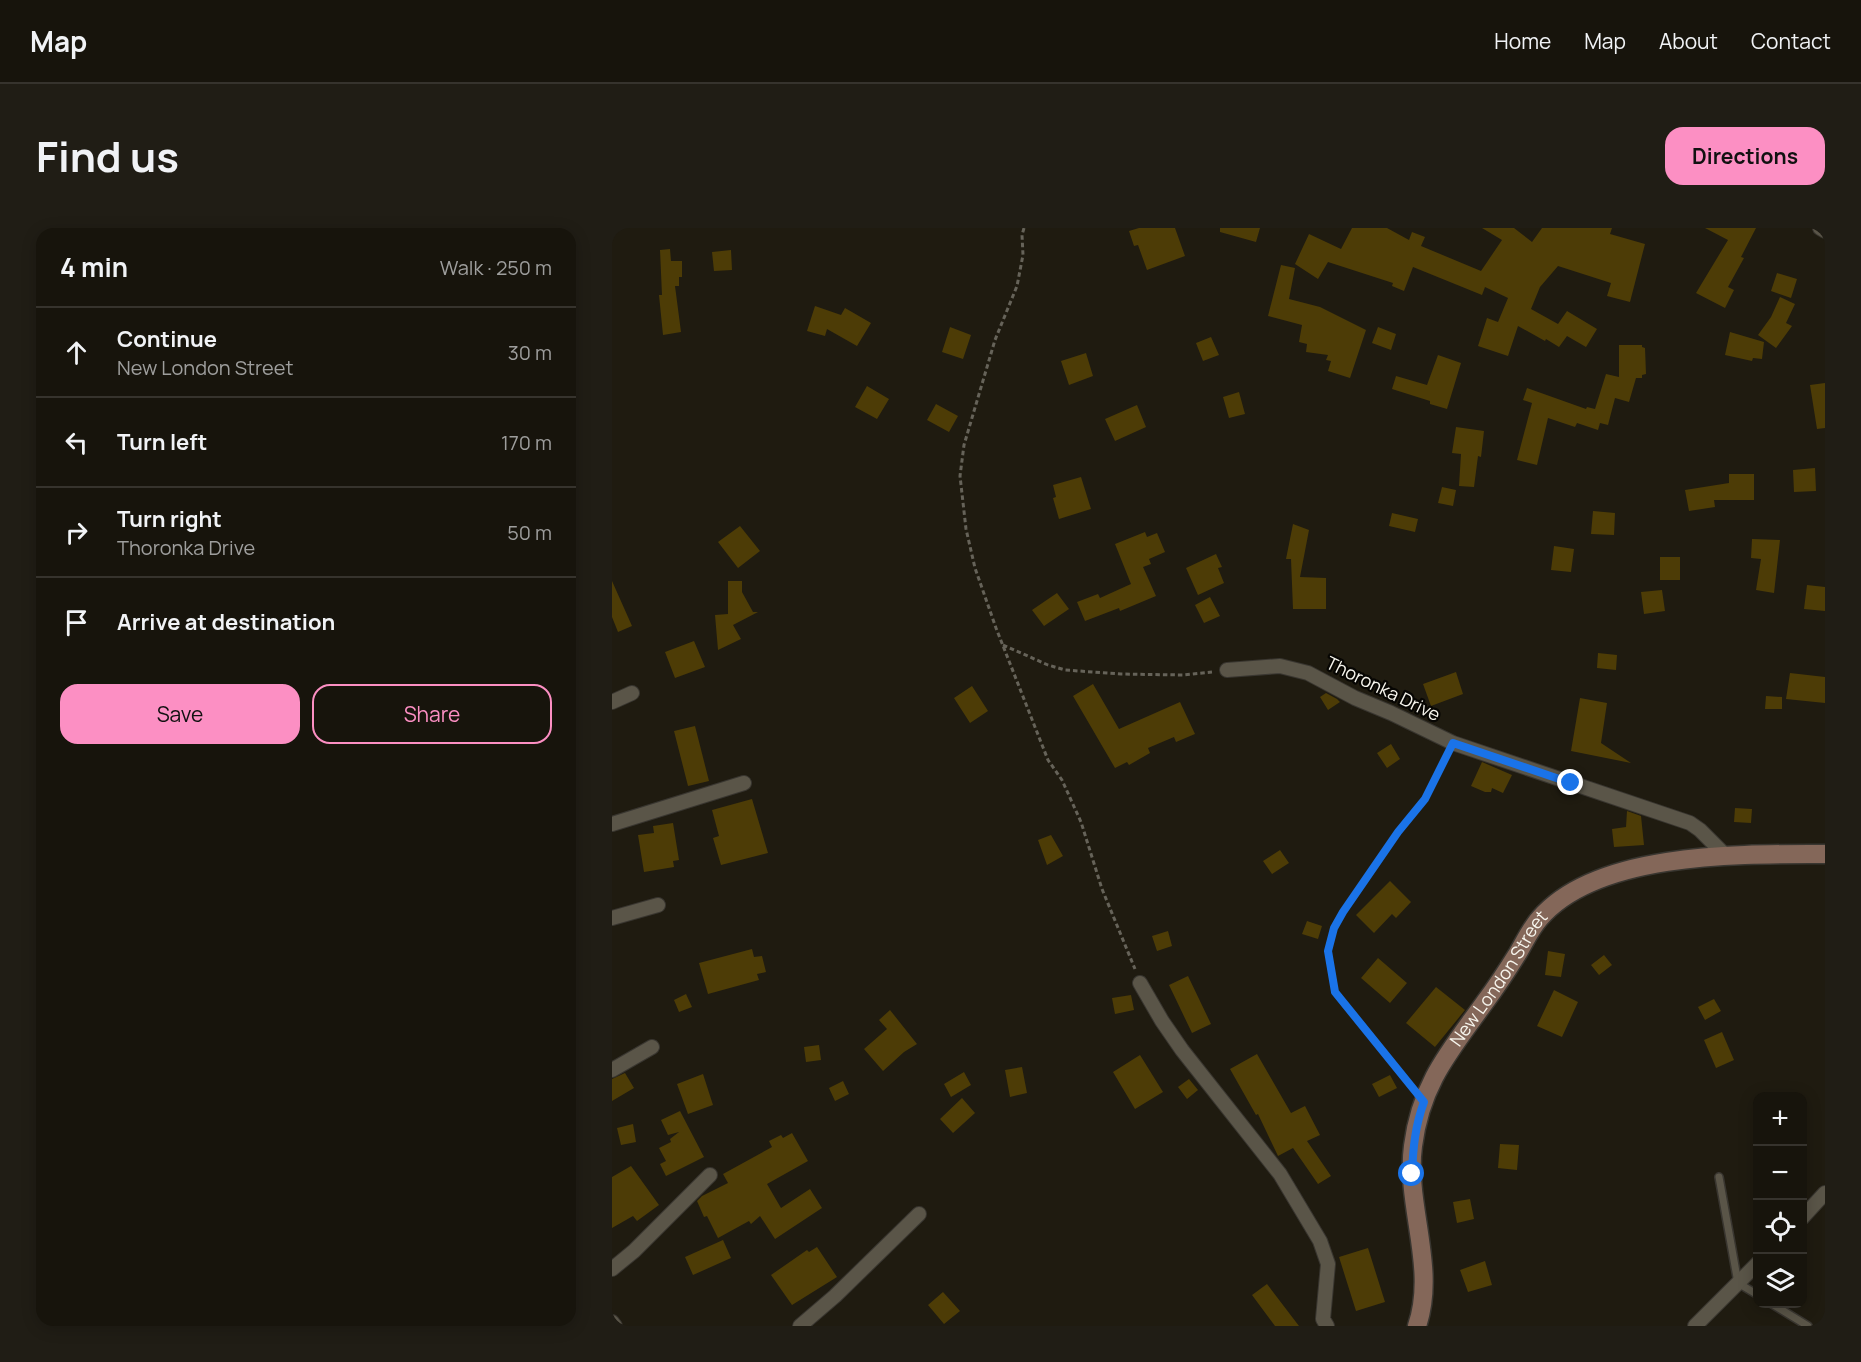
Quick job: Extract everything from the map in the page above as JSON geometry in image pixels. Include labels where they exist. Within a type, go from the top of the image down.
[{"type":"street","points":[[1820,228],[1825,231]]},
{"type":"street","name":"Thoronka Drive","points":[[1227,670],[1266,666],[1294,668],[1308,673],[1355,698],[1391,712],[1453,743],[1690,823],[1726,856]]},
{"type":"street","points":[[612,702],[632,693]]},
{"type":"street","points":[[612,824],[744,783]]},
{"type":"street","name":"New London Street","points":[[1417,1326],[1422,1295],[1422,1270],[1412,1174],[1413,1147],[1418,1118],[1430,1083],[1446,1056],[1495,988],[1540,918],[1553,906],[1594,882],[1633,868],[1726,856],[1825,854]]},
{"type":"street","points":[[612,918],[657,905]]},
{"type":"street","points":[[1140,983],[1182,1050],[1280,1174],[1320,1241],[1328,1264],[1323,1319],[1327,1326]]},
{"type":"street","points":[[612,1070],[652,1047]]},
{"type":"street","points":[[612,1269],[634,1251],[710,1175]]},
{"type":"street","points":[[1807,1213],[1825,1193]]},
{"type":"street","points":[[800,1326],[835,1296],[919,1214]]},
{"type":"street","points":[[1695,1326],[1753,1268]]},
{"type":"street","points":[[612,1322],[615,1326]]},
{"type":"lane","points":[[1719,1177],[1738,1283],[1753,1292]]},
{"type":"lane","points":[[1779,1308],[1808,1326]]},
{"type":"path","points":[[1024,228],[1023,255],[1017,286],[994,340],[964,445],[960,476],[966,529],[975,568],[1003,645],[1048,760],[1062,780],[1081,822],[1102,889],[1140,983]]},
{"type":"path","points":[[1003,645],[1065,670],[1183,675],[1227,670]]},
{"type":"path","points":[[1424,1102],[1335,992],[1328,951],[1332,935],[1343,912],[1398,832],[1425,799],[1453,743]]},
{"type":"building","points":[[1139,228],[1175,228],[1185,256],[1147,270],[1138,245],[1134,246],[1129,231]]},
{"type":"building","points":[[1220,228],[1260,228],[1256,242],[1220,232]]},
{"type":"building","points":[[1352,228],[1387,228],[1409,240],[1412,232],[1425,237],[1421,246],[1481,271],[1502,240],[1482,228],[1514,228],[1532,242],[1542,228],[1612,228],[1610,234],[1645,244],[1630,302],[1607,296],[1611,283],[1558,266],[1540,287],[1531,309],[1558,324],[1567,311],[1597,329],[1586,347],[1567,336],[1559,347],[1518,326],[1508,356],[1478,346],[1487,318],[1498,322],[1508,298],[1485,287],[1482,295],[1413,267],[1404,291],[1392,286],[1393,283],[1328,262],[1318,279],[1295,264],[1309,234],[1341,249]]},
{"type":"building","points":[[1705,228],[1756,228],[1741,257],[1744,258],[1728,287],[1734,290],[1725,308],[1696,293],[1728,240]]},
{"type":"building","points":[[670,249],[671,261],[682,261],[682,277],[679,277],[679,286],[675,286],[681,332],[663,335],[659,295],[662,295],[660,250]]},
{"type":"building","points":[[731,250],[732,270],[714,271],[712,252]]},
{"type":"building","points":[[1281,265],[1295,268],[1289,299],[1320,307],[1366,330],[1350,378],[1328,371],[1331,361],[1326,360],[1328,355],[1306,352],[1307,344],[1299,342],[1302,325],[1268,316]]},
{"type":"building","points":[[1777,273],[1797,279],[1791,298],[1771,291]]},
{"type":"building","points":[[1780,297],[1795,304],[1786,323],[1792,326],[1776,348],[1758,335],[1771,317]]},
{"type":"building","points":[[815,306],[841,315],[845,308],[871,323],[857,346],[827,329],[825,336],[807,331]]},
{"type":"building","points":[[950,327],[971,335],[963,359],[942,352]]},
{"type":"building","points":[[1378,327],[1396,334],[1391,350],[1372,343]]},
{"type":"building","points":[[1730,332],[1764,342],[1762,359],[1753,358],[1752,361],[1725,355]]},
{"type":"building","points":[[1211,337],[1219,355],[1203,361],[1196,343]]},
{"type":"building","points":[[1619,345],[1642,345],[1645,348],[1646,374],[1642,375],[1642,378],[1636,378],[1629,402],[1615,398],[1608,425],[1600,423],[1598,430],[1577,423],[1575,427],[1548,418],[1537,465],[1517,460],[1532,403],[1523,400],[1527,388],[1586,409],[1587,407],[1595,409],[1606,374],[1619,377]]},
{"type":"building","points":[[1086,353],[1093,376],[1069,385],[1061,361]]},
{"type":"building","points":[[1438,355],[1461,363],[1447,409],[1392,389],[1396,376],[1427,385]]},
{"type":"building","points":[[1825,383],[1825,428],[1817,429],[1810,385]]},
{"type":"building","points":[[867,386],[889,399],[877,419],[855,407]]},
{"type":"building","points":[[1239,392],[1245,414],[1229,418],[1223,397]]},
{"type":"building","points":[[936,404],[958,416],[949,432],[927,420]]},
{"type":"building","points":[[1137,405],[1146,427],[1115,441],[1105,419]]},
{"type":"building","points":[[1456,427],[1484,431],[1474,487],[1459,486],[1461,454],[1452,453]]},
{"type":"building","points":[[1815,468],[1816,491],[1794,492],[1793,470]]},
{"type":"building","points":[[1729,474],[1754,474],[1754,500],[1714,500],[1715,507],[1689,511],[1685,490],[1729,483]]},
{"type":"building","points":[[1081,477],[1091,509],[1059,519],[1053,498],[1056,497],[1053,485]]},
{"type":"building","points":[[1442,487],[1456,490],[1453,506],[1438,503]]},
{"type":"building","points":[[1593,511],[1615,513],[1614,535],[1591,534]]},
{"type":"building","points":[[1392,513],[1418,519],[1415,532],[1389,526]]},
{"type":"building","points":[[1293,524],[1309,530],[1300,577],[1326,578],[1326,609],[1293,609],[1291,559],[1286,559]]},
{"type":"building","points":[[740,526],[760,551],[738,568],[718,542]]},
{"type":"building","points":[[1145,532],[1147,537],[1157,533],[1165,552],[1149,559],[1151,564],[1143,567],[1156,596],[1120,611],[1119,608],[1085,621],[1077,602],[1098,594],[1100,598],[1131,584],[1115,544]]},
{"type":"building","points":[[1752,539],[1780,540],[1774,593],[1756,590],[1761,559],[1751,558]]},
{"type":"building","points":[[1554,546],[1574,549],[1571,572],[1551,570]]},
{"type":"building","points":[[1216,554],[1222,567],[1218,568],[1224,583],[1198,595],[1186,568]]},
{"type":"building","points":[[1660,557],[1680,557],[1680,580],[1660,580]]},
{"type":"building","points":[[612,581],[632,626],[618,632],[612,617]]},
{"type":"building","points":[[728,581],[742,581],[742,592],[753,612],[758,612],[733,625],[741,639],[718,650],[715,615],[728,614]]},
{"type":"building","points":[[1807,585],[1825,587],[1825,611],[1804,609]]},
{"type":"building","points":[[1662,590],[1665,611],[1644,614],[1641,592]]},
{"type":"building","points":[[1057,593],[1069,609],[1044,626],[1032,610]]},
{"type":"building","points":[[1210,597],[1220,616],[1204,623],[1195,605]]},
{"type":"building","points":[[694,641],[705,667],[675,678],[665,652]]},
{"type":"building","points":[[1598,653],[1617,655],[1616,670],[1597,668]]},
{"type":"building","points":[[1456,672],[1463,694],[1431,706],[1423,684]]},
{"type":"building","points":[[1790,673],[1825,677],[1825,703],[1786,699]]},
{"type":"building","points":[[1093,684],[1119,729],[1180,702],[1195,734],[1176,742],[1174,737],[1148,748],[1150,753],[1129,765],[1127,762],[1115,768],[1073,696]]},
{"type":"building","points":[[972,686],[988,711],[970,723],[954,698]]},
{"type":"building","points":[[1326,693],[1340,702],[1328,710],[1320,697]]},
{"type":"building","points":[[1766,696],[1782,697],[1782,709],[1765,709]]},
{"type":"building","points":[[1580,698],[1607,703],[1601,743],[1631,763],[1571,751]]},
{"type":"building","points":[[695,726],[709,781],[688,786],[674,731]]},
{"type":"building","points":[[1391,744],[1400,759],[1387,768],[1377,753]]},
{"type":"building","points":[[1482,762],[1512,775],[1503,793],[1492,788],[1491,792],[1485,792],[1471,786]]},
{"type":"building","points":[[752,799],[768,853],[721,865],[713,838],[719,836],[712,810]]},
{"type":"building","points":[[1735,808],[1752,809],[1751,823],[1734,822]]},
{"type":"building","points":[[1627,811],[1641,816],[1644,845],[1614,847],[1612,829],[1626,827]]},
{"type":"building","points":[[673,823],[679,860],[673,861],[674,867],[644,872],[638,835],[654,833],[653,826]]},
{"type":"building","points":[[1051,835],[1063,856],[1047,865],[1038,840]]},
{"type":"building","points":[[1280,850],[1289,863],[1272,874],[1263,861]]},
{"type":"building","points":[[1390,881],[1411,902],[1396,918],[1392,914],[1374,933],[1356,915]]},
{"type":"building","points":[[1307,921],[1322,926],[1318,939],[1302,934]]},
{"type":"building","points":[[1168,931],[1172,946],[1157,951],[1152,936]]},
{"type":"building","points":[[752,949],[754,957],[762,956],[766,972],[757,974],[759,980],[708,994],[699,963]]},
{"type":"building","points":[[1548,951],[1565,954],[1561,977],[1545,975]]},
{"type":"building","points":[[1604,955],[1612,965],[1599,975],[1591,965]]},
{"type":"building","points":[[1378,958],[1407,983],[1390,1003],[1361,978]]},
{"type":"building","points":[[1188,976],[1211,1024],[1192,1033],[1169,985]]},
{"type":"building","points":[[1436,987],[1465,1010],[1435,1047],[1406,1023]]},
{"type":"building","points":[[1554,990],[1578,1002],[1562,1037],[1537,1026]]},
{"type":"building","points":[[686,994],[692,1007],[679,1012],[674,1000]]},
{"type":"building","points":[[1131,995],[1134,1010],[1115,1014],[1112,998]]},
{"type":"building","points":[[1714,999],[1721,1011],[1705,1020],[1698,1007]]},
{"type":"building","points":[[890,1010],[917,1044],[904,1052],[883,1071],[864,1049],[887,1029],[879,1020]]},
{"type":"building","points":[[1722,1032],[1734,1060],[1716,1068],[1704,1040]]},
{"type":"building","points":[[819,1045],[821,1060],[806,1062],[804,1047]]},
{"type":"building","points":[[1257,1054],[1291,1113],[1305,1106],[1320,1135],[1307,1141],[1331,1176],[1318,1184],[1293,1148],[1278,1156],[1258,1114],[1256,1115],[1230,1069]]},
{"type":"building","points":[[1140,1055],[1163,1092],[1135,1109],[1113,1072]]},
{"type":"building","points":[[1022,1067],[1027,1093],[1010,1097],[1005,1070]]},
{"type":"building","points":[[964,1072],[971,1085],[951,1097],[944,1084]]},
{"type":"building","points":[[625,1073],[634,1088],[612,1101],[612,1079]]},
{"type":"building","points":[[703,1074],[713,1105],[688,1114],[677,1084]]},
{"type":"building","points":[[1390,1075],[1397,1088],[1379,1097],[1372,1084]]},
{"type":"building","points":[[1189,1079],[1198,1090],[1187,1099],[1178,1087]]},
{"type":"building","points":[[843,1081],[849,1094],[835,1101],[829,1088]]},
{"type":"building","points":[[962,1098],[975,1113],[953,1133],[940,1119]]},
{"type":"building","points":[[680,1111],[704,1157],[666,1176],[660,1164],[666,1161],[659,1148],[671,1142],[670,1139],[679,1132],[668,1135],[661,1120]]},
{"type":"building","points":[[633,1124],[636,1142],[621,1145],[617,1128]]},
{"type":"building","points":[[792,1133],[808,1161],[767,1184],[781,1208],[810,1189],[822,1208],[775,1239],[760,1216],[751,1224],[749,1221],[718,1238],[707,1216],[704,1217],[697,1201],[702,1196],[728,1183],[723,1174],[772,1147],[769,1141]]},
{"type":"building","points":[[1500,1144],[1519,1145],[1517,1170],[1498,1168]]},
{"type":"building","points":[[631,1166],[659,1205],[637,1221],[633,1216],[612,1228],[612,1177]]},
{"type":"building","points":[[1470,1199],[1474,1219],[1457,1223],[1453,1202]]},
{"type":"building","points":[[723,1240],[731,1258],[693,1275],[685,1257]]},
{"type":"building","points":[[817,1247],[837,1277],[792,1305],[771,1275],[807,1250],[809,1252]]},
{"type":"building","points":[[1368,1248],[1385,1302],[1356,1311],[1339,1257]]},
{"type":"building","points":[[1485,1261],[1492,1285],[1468,1292],[1460,1270]]},
{"type":"building","points":[[1267,1284],[1299,1326],[1275,1326],[1252,1295]]},
{"type":"building","points":[[943,1292],[960,1311],[944,1324],[928,1305]]},
{"type":"route","points":[[1412,1174],[1413,1147],[1418,1118],[1424,1102],[1335,992],[1328,951],[1334,928],[1398,832],[1419,809],[1431,790],[1453,743],[1571,783]]}]
